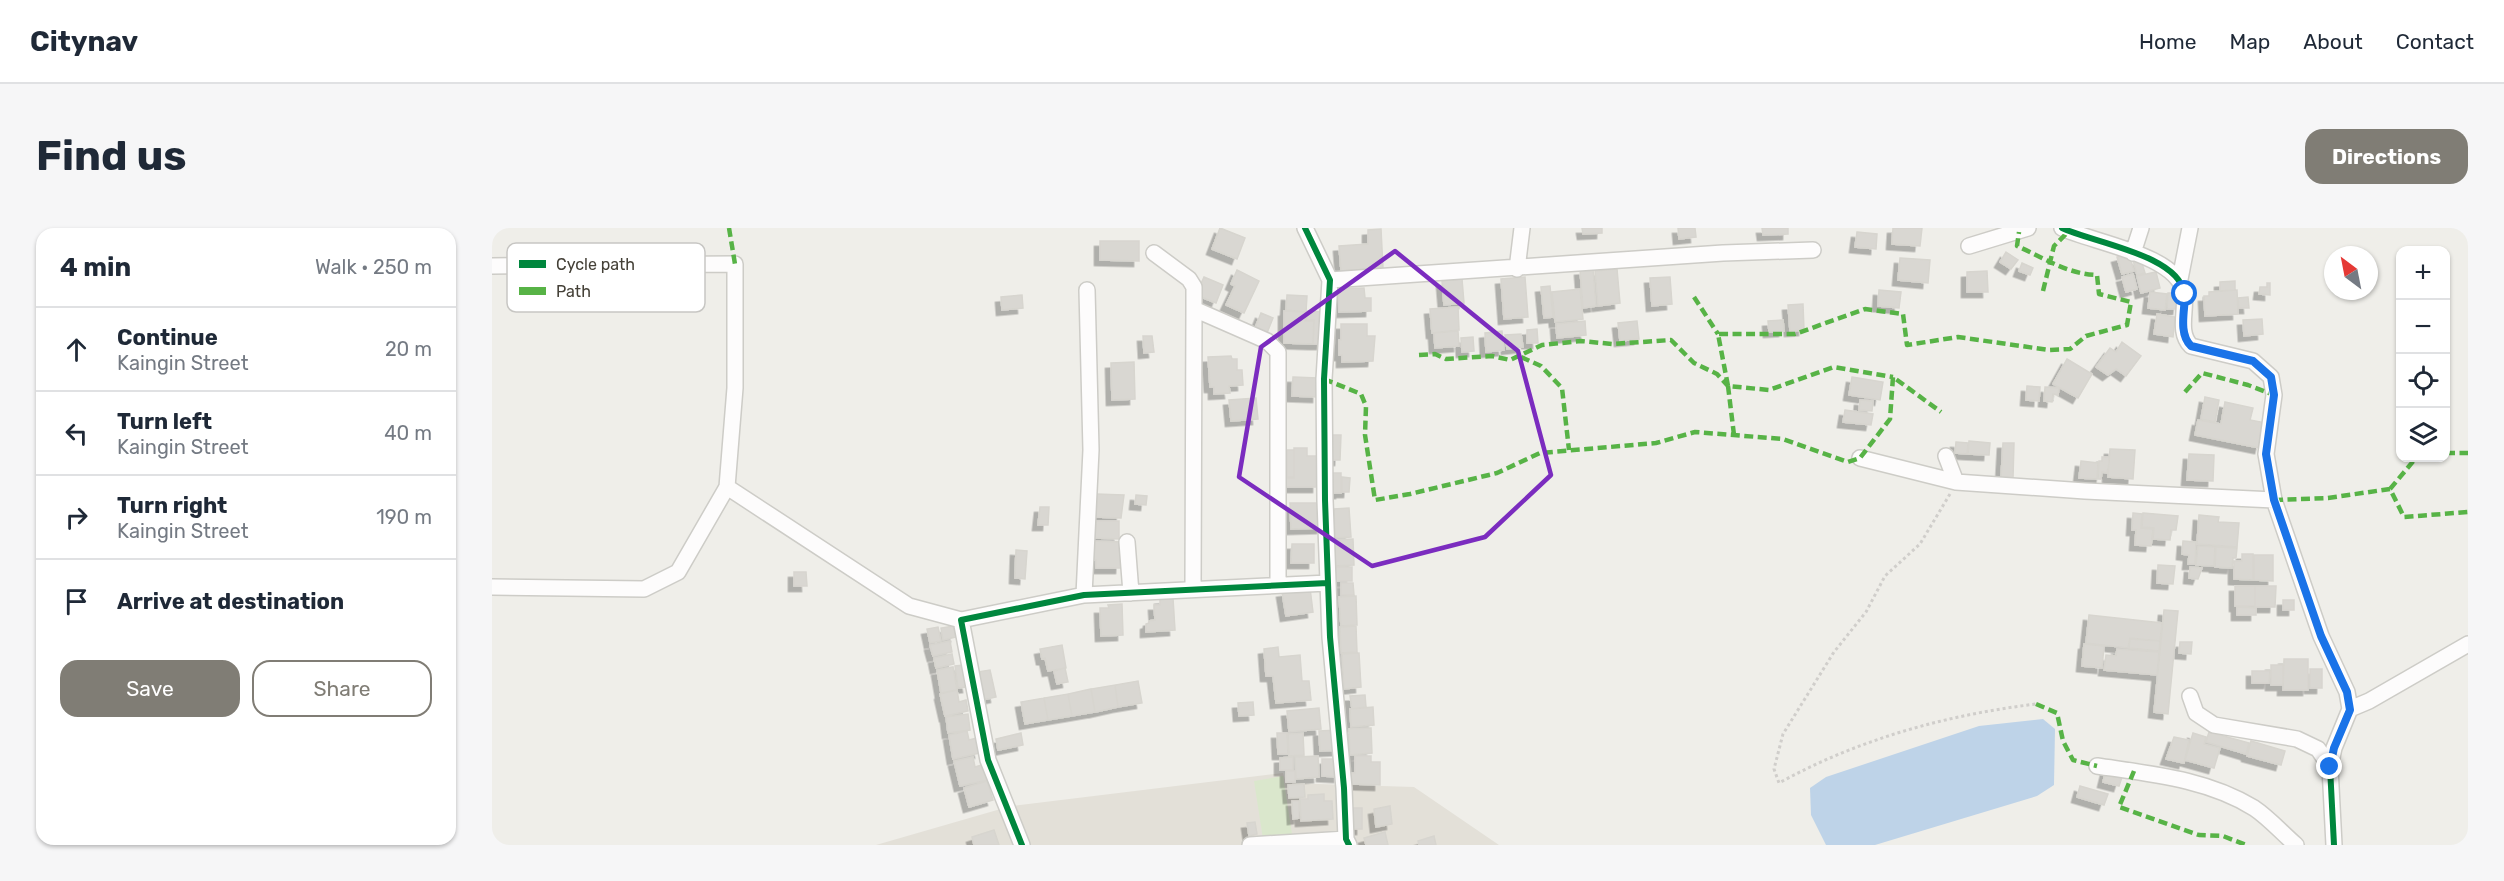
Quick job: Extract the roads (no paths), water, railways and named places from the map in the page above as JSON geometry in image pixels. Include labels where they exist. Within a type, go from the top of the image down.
[{"type":"street","points":[[1250,845],[1348,842],[1330,637],[1328,583],[1324,379],[1330,280],[1305,228]]},
{"type":"street","points":[[1517,268],[1522,228]]},
{"type":"street","points":[[1969,246],[2028,228]]},
{"type":"street","points":[[2062,228],[2153,261],[2180,279]]},
{"type":"street","points":[[2133,253],[2141,228]]},
{"type":"street","points":[[2190,228],[2180,279],[2185,294],[2183,326],[2187,342],[2191,346],[2253,361],[2271,377],[2274,395],[2266,454],[2274,500],[2321,636],[2347,692],[2350,710],[2334,748],[2330,767],[2334,845]]},
{"type":"street","points":[[1330,280],[1724,253],[1813,250]]},
{"type":"street","points":[[1154,253],[1189,279],[1194,287],[1193,588]]},
{"type":"street","points":[[492,587],[644,589],[678,572],[727,487],[735,388],[735,264],[705,264]]},
{"type":"street","points":[[492,266],[507,266]]},
{"type":"street","points":[[1083,595],[1090,450],[1087,290]]},
{"type":"street","points":[[1194,309],[1267,341],[1278,352],[1280,359],[1278,584]]},
{"type":"street","points":[[1946,456],[1956,482]]},
{"type":"street","points":[[1860,458],[1956,482],[2274,500]]},
{"type":"street","points":[[727,487],[909,606],[961,620],[1083,595],[1328,583]]},
{"type":"street","points":[[1127,542],[1131,593]]},
{"type":"street","points":[[961,620],[988,760],[1022,845]]},
{"type":"street","points":[[2350,710],[2468,644]]},
{"type":"street","points":[[2190,696],[2196,713],[2214,725],[2297,739],[2318,750],[2330,767]]},
{"type":"street","points":[[2097,766],[2178,778],[2224,794],[2253,808],[2296,845]]},
{"type":"water","points":[[2043,719],[2055,729],[2054,785],[2037,796],[1875,845],[1826,845],[1811,815],[1810,788],[1826,777],[1979,726]]}]
